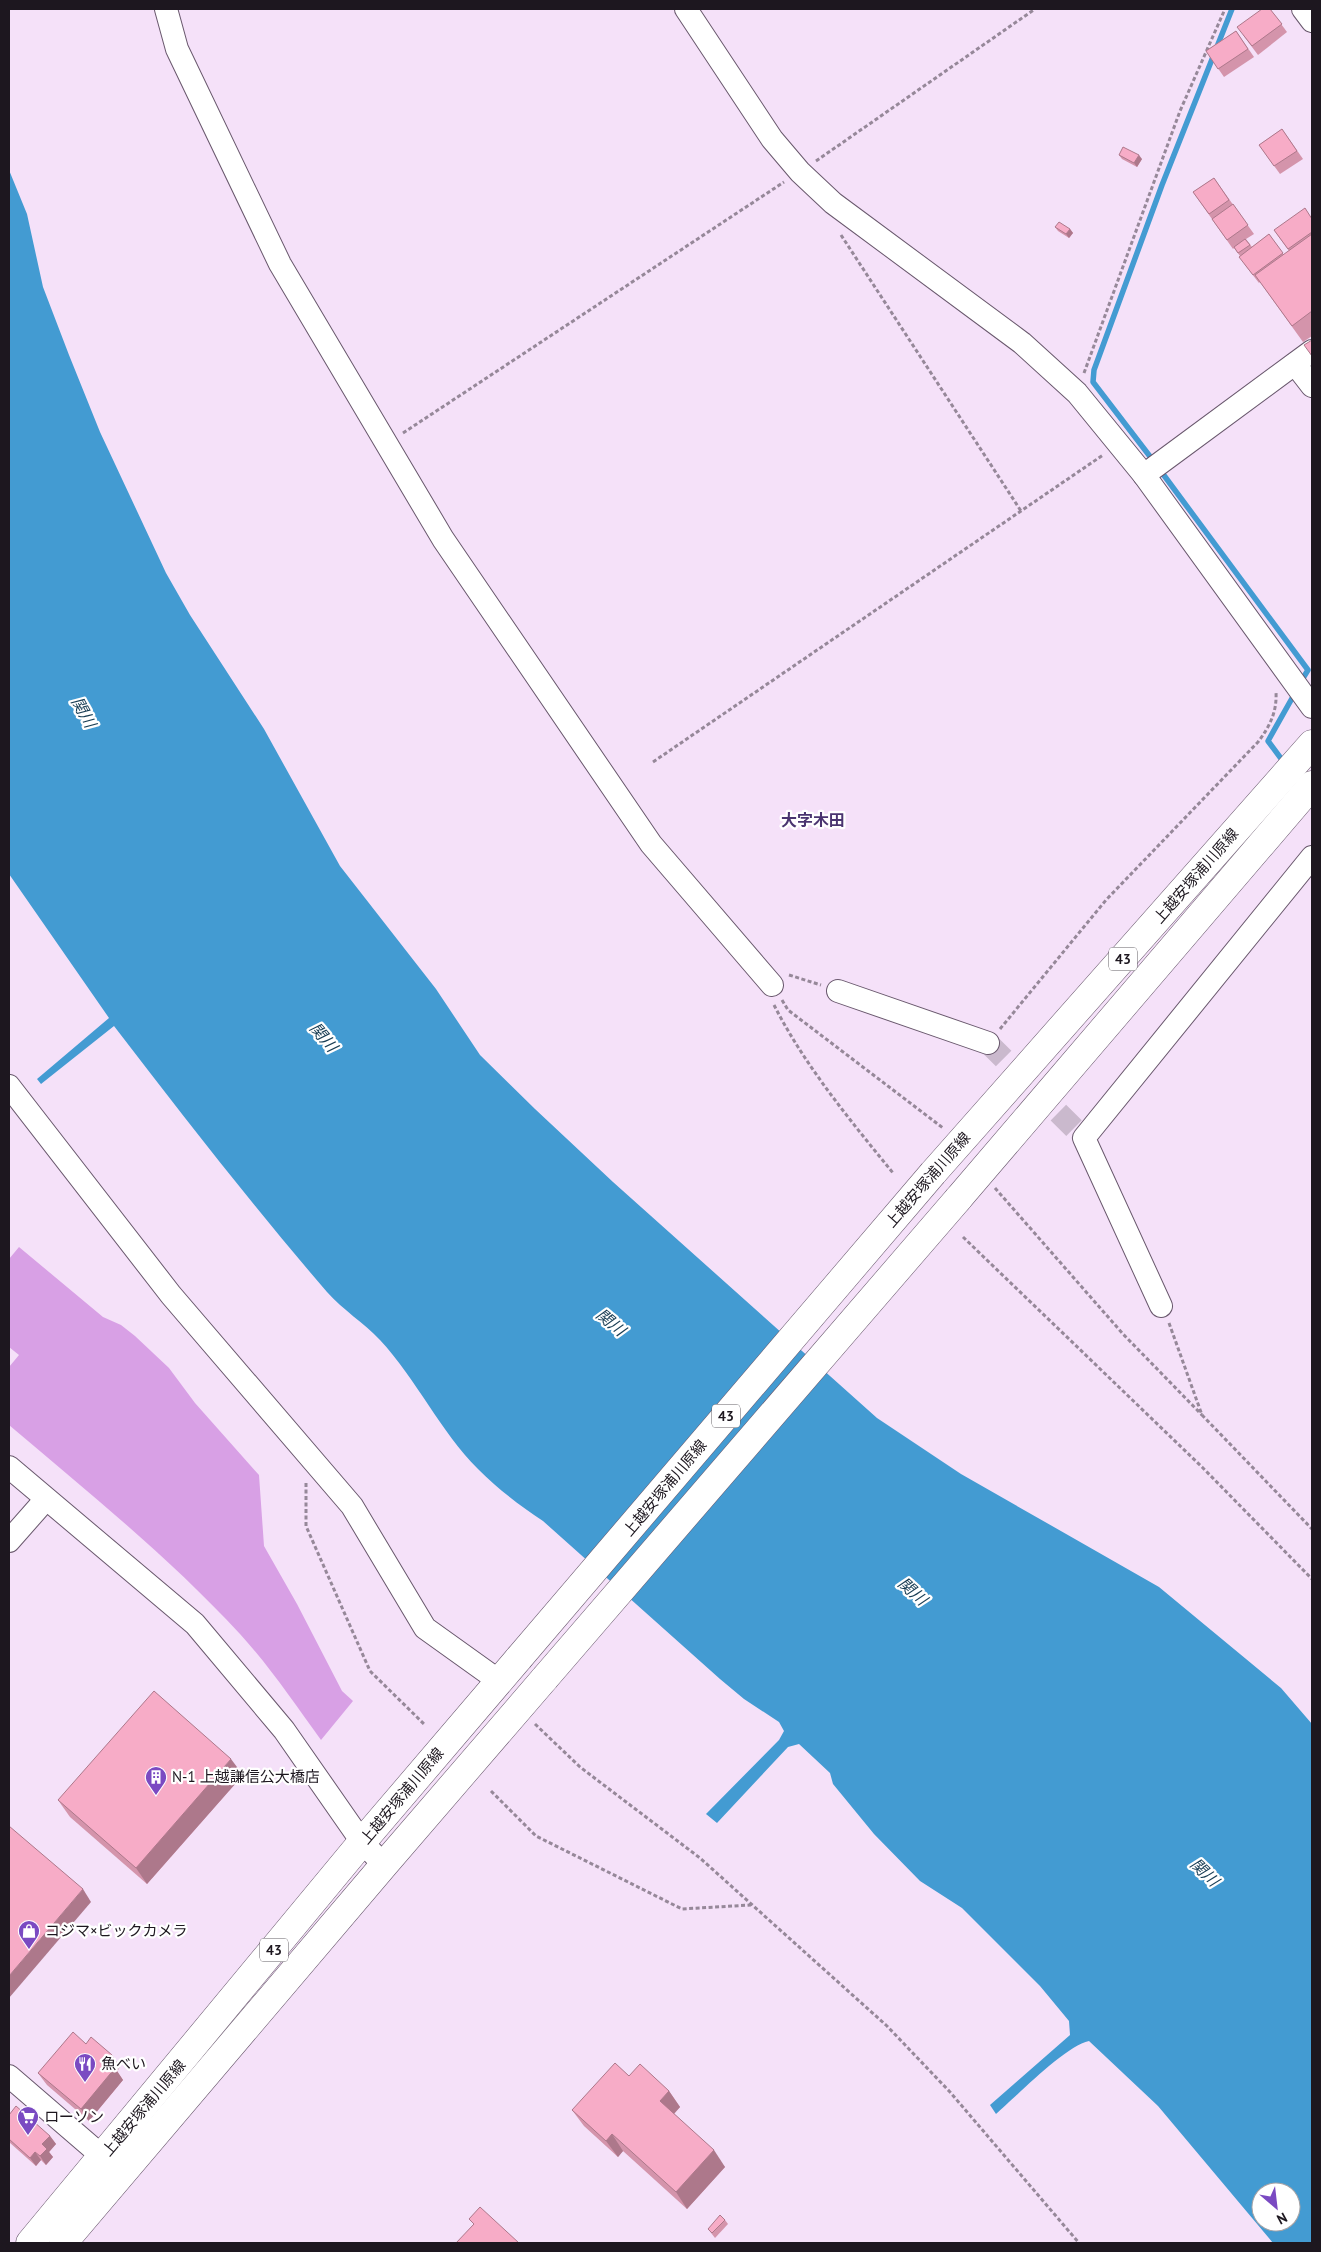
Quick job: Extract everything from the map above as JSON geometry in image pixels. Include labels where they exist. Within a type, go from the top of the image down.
[{"type":"main road","name":"上越安塚浦川原線","points":[[30,2243],[362,1842],[933,1173],[1312,744]]},
{"type":"main road","name":"上越安塚浦川原線","points":[[64,2243],[384,1865],[1312,785]]},
{"type":"street","points":[[166,9],[177,49],[280,264],[443,539],[651,844],[771,985]]},
{"type":"street","points":[[686,9],[772,140],[800,172],[833,203],[1022,343],[1077,393],[1144,475],[1312,707]]},
{"type":"street","points":[[1303,9],[1312,21]]},
{"type":"street","points":[[1144,475],[1303,357],[1312,386]]},
{"type":"street","points":[[1161,1306],[1084,1138],[1312,857]]},
{"type":"street","points":[[838,991],[988,1042]]},
{"type":"street","points":[[9,1086],[171,1295],[352,1506],[425,1628],[499,1681]]},
{"type":"street","points":[[9,1467],[195,1624],[284,1730],[362,1842],[384,1865]]},
{"type":"street","points":[[9,1541],[46,1499]]},
{"type":"street","points":[[9,2076],[103,2157]]},
{"type":"path","points":[[402,434],[800,172],[1035,9]]},
{"type":"path","points":[[1077,393],[1180,112],[1226,9]]},
{"type":"path","points":[[838,230],[1021,511]]},
{"type":"path","points":[[653,762],[1120,444]]},
{"type":"path","points":[[988,1042],[1106,900],[1258,742],[1268,729],[1274,715],[1275,685]]},
{"type":"path","points":[[838,991],[773,969],[770,998],[786,1030],[840,1107],[893,1173]]},
{"type":"path","points":[[771,985],[788,1010],[961,1142]]},
{"type":"path","points":[[981,1172],[1123,1334],[1312,1529]]},
{"type":"path","points":[[963,1237],[1202,1467],[1312,1579]]},
{"type":"path","points":[[1161,1306],[1202,1414]]},
{"type":"path","points":[[306,1453],[306,1526],[370,1671],[424,1725]]},
{"type":"path","points":[[519,1709],[580,1766],[700,1858],[888,2026],[950,2092],[1079,2243]]},
{"type":"path","points":[[490,1791],[536,1836],[682,1909],[751,1905]]},
{"type":"shaded area","points":[[19,1247],[103,1317],[121,1325],[135,1336],[169,1368],[195,1403],[259,1475],[264,1546],[297,1604],[342,1691],[353,1701],[321,1740],[262,1659],[213,1606],[128,1526],[9,1425],[9,1367],[19,1355],[9,1347],[9,1259]]},
{"type":"water","name":"関川","points":[[9,170],[27,214],[43,287],[69,355],[100,432],[166,573],[190,615],[264,729],[340,866],[436,989],[480,1055],[613,1182],[877,1418],[961,1474],[1159,1587],[1281,1688],[1312,1724],[1312,2243],[1273,2243],[1264,2232],[1301,2232],[1301,2182],[1251,2182],[1251,2217],[1158,2106],[1089,2041],[1067,2052],[1028,2084],[996,2114],[990,2105],[1070,2035],[1069,2021],[1040,1986],[962,1908],[920,1881],[874,1834],[833,1784],[830,1773],[799,1744],[788,1747],[717,1823],[706,1814],[779,1740],[784,1731],[779,1722],[744,1699],[720,1679],[543,1521],[509,1497],[478,1469],[452,1438],[393,1355],[374,1334],[333,1299],[299,1260],[114,1026],[41,1084],[37,1079],[109,1018],[9,874]]},
{"type":"building","points":[[1262,9],[1270,9],[1282,24],[1252,46],[1237,27]]},
{"type":"building","points":[[1236,31],[1248,49],[1218,69],[1206,51]]},
{"type":"building","points":[[1282,129],[1297,151],[1274,166],[1259,145]]},
{"type":"building","points":[[1123,147],[1139,155],[1134,163],[1119,155]]},
{"type":"building","points":[[1214,178],[1229,200],[1209,214],[1193,192]]},
{"type":"building","points":[[1233,204],[1248,225],[1227,240],[1212,219]]},
{"type":"building","points":[[1305,208],[1312,219],[1312,232],[1288,249],[1274,230]]},
{"type":"building","points":[[1059,222],[1070,229],[1066,234],[1055,227]]},
{"type":"building","points":[[1269,234],[1283,253],[1253,275],[1239,257]]},
{"type":"building","points":[[1312,234],[1312,311],[1292,326],[1255,275]]},
{"type":"building","points":[[1245,239],[1250,245],[1238,253],[1234,247]]},
{"type":"building","points":[[1312,340],[1312,356],[1304,345]]},
{"type":"building","name":"N-1 上越謙信公大橋店","points":[[154,1691],[231,1759],[136,1868],[58,1800]]},
{"type":"building","name":"コジマ×ビックカメラ","points":[[9,1826],[83,1889],[9,1976]]},
{"type":"building","name":"魚べい","points":[[73,2032],[86,2044],[91,2037],[112,2055],[106,2061],[115,2068],[81,2109],[38,2073]]},
{"type":"building","points":[[615,2063],[629,2076],[640,2064],[669,2091],[660,2101],[714,2150],[676,2192],[612,2134],[606,2141],[572,2110]]},
{"type":"building","name":"ローソン","points":[[16,2106],[50,2136],[42,2144],[47,2149],[40,2156],[35,2152],[30,2158],[9,2139],[9,2115]]},
{"type":"building","points":[[480,2207],[519,2243],[456,2243],[474,2224],[469,2219]]},
{"type":"building","points":[[720,2215],[725,2220],[712,2233],[708,2229]]},
{"type":"waterway","points":[[1155,463],[1093,382],[1094,370],[1162,185],[1232,9]]},
{"type":"waterway","points":[[1160,470],[1308,670],[1300,683]]},
{"type":"waterway","points":[[1285,764],[1268,741],[1295,693]]},
{"type":"tunnel","points":[[988,1043],[1084,1138]]},
{"type":"place","name":"N-1 上越謙信公大橋店","points":[[156,1796]]},
{"type":"place","name":"コジマ×ビックカメラ","points":[[29,1950]]},
{"type":"place","name":"魚べい","points":[[85,2083]]},
{"type":"place","name":"ローソン","points":[[28,2136]]},
{"type":"district","name":"大字木田","points":[[813,820]]}]
